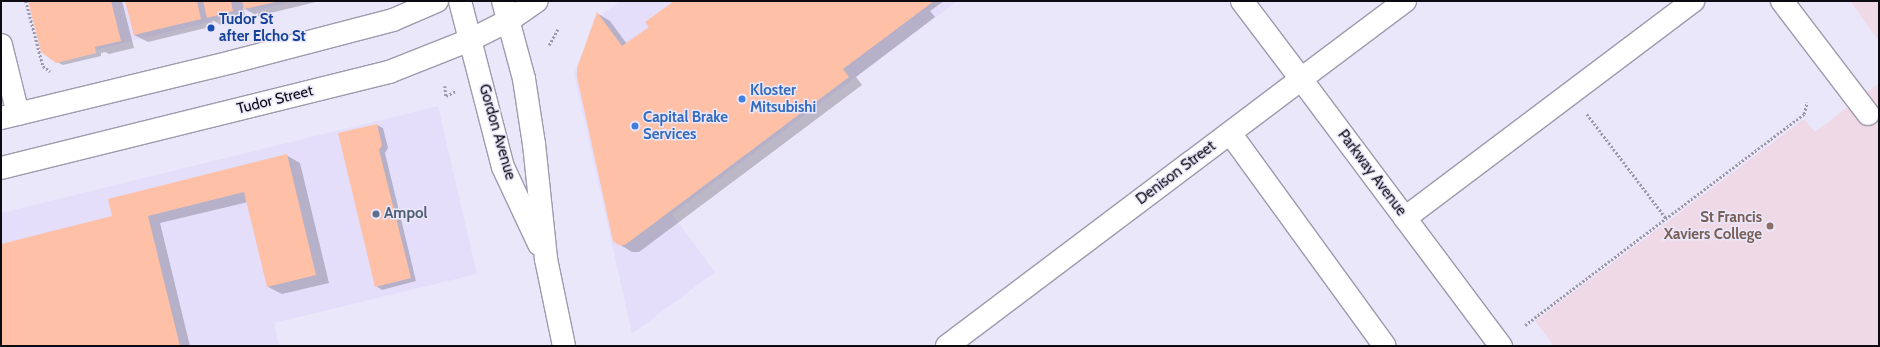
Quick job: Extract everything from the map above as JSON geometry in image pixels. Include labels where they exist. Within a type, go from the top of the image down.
[{"type":"main road","points":[[1,45],[10,116],[232,62],[393,20],[437,1]]},
{"type":"main road","name":"Gordon Avenue","points":[[460,1],[504,167],[546,259]]},
{"type":"main road","name":"Tudor Street","points":[[1,168],[389,72],[470,40],[506,11],[537,1]]},
{"type":"main road","name":"Parkway Avenue","points":[[1242,1],[1501,346]]},
{"type":"main road","name":"Denison Street","points":[[947,346],[1405,1]]},
{"type":"main road","points":[[1405,218],[1693,1]]},
{"type":"main road","points":[[1782,1],[1868,114]]},
{"type":"main road","name":"Gordon Avenue","points":[[506,11],[524,79],[534,144],[546,259],[564,346]]},
{"type":"main road","points":[[1230,133],[1385,346]]},
{"type":"path","points":[[26,1],[44,66],[50,71]]},
{"type":"path","points":[[549,45],[558,29]]},
{"type":"path","points":[[445,86],[446,96],[460,89]]},
{"type":"path","points":[[1571,93],[1666,218]]},
{"type":"path","points":[[1524,325],[1804,114],[1807,102]]},
{"type":"shaded area","points":[[35,1],[295,1],[50,61]]},
{"type":"shaded area","points":[[620,1],[958,1],[672,214],[715,272],[632,334],[574,74],[597,18]]},
{"type":"shaded area","points":[[1850,1],[1879,1],[1879,41]]},
{"type":"shaded area","name":"St Francis Xaviers College","points":[[1879,83],[1879,346],[1554,346],[1535,321],[1804,119],[1815,132]]},
{"type":"shaded area","points":[[438,106],[477,274],[274,323],[279,346],[1,346],[1,213]]},
{"type":"building","points":[[28,1],[111,1],[121,41],[95,47],[96,53],[56,63],[41,52]]},
{"type":"building","points":[[125,1],[197,1],[201,19],[134,35]]},
{"type":"building","points":[[203,1],[231,1],[233,11],[207,18]]},
{"type":"building","points":[[242,1],[276,1],[276,2],[244,9]]},
{"type":"building","name":"Kloster Mitsubishi","points":[[674,1],[934,1],[843,69],[849,77],[625,245],[618,245],[613,241],[577,77],[577,68],[597,12],[622,46],[649,27],[645,22]]},
{"type":"building","name":"Ampol","points":[[377,124],[382,145],[379,150],[411,278],[375,287],[338,133]]},
{"type":"building","points":[[287,154],[316,275],[267,287],[244,192],[148,216],[180,346],[1,346],[1,244],[112,216],[108,199]]},
{"type":"place","name":"Tudor St after Elcho St","points":[[211,28]]},
{"type":"place","name":"Kloster Mitsubishi","points":[[742,99]]},
{"type":"place","name":"Capital Brake Services","points":[[635,126]]},
{"type":"place","name":"Ampol","points":[[376,214]]},
{"type":"place","name":"St Francis Xaviers College","points":[[1770,226]]}]
